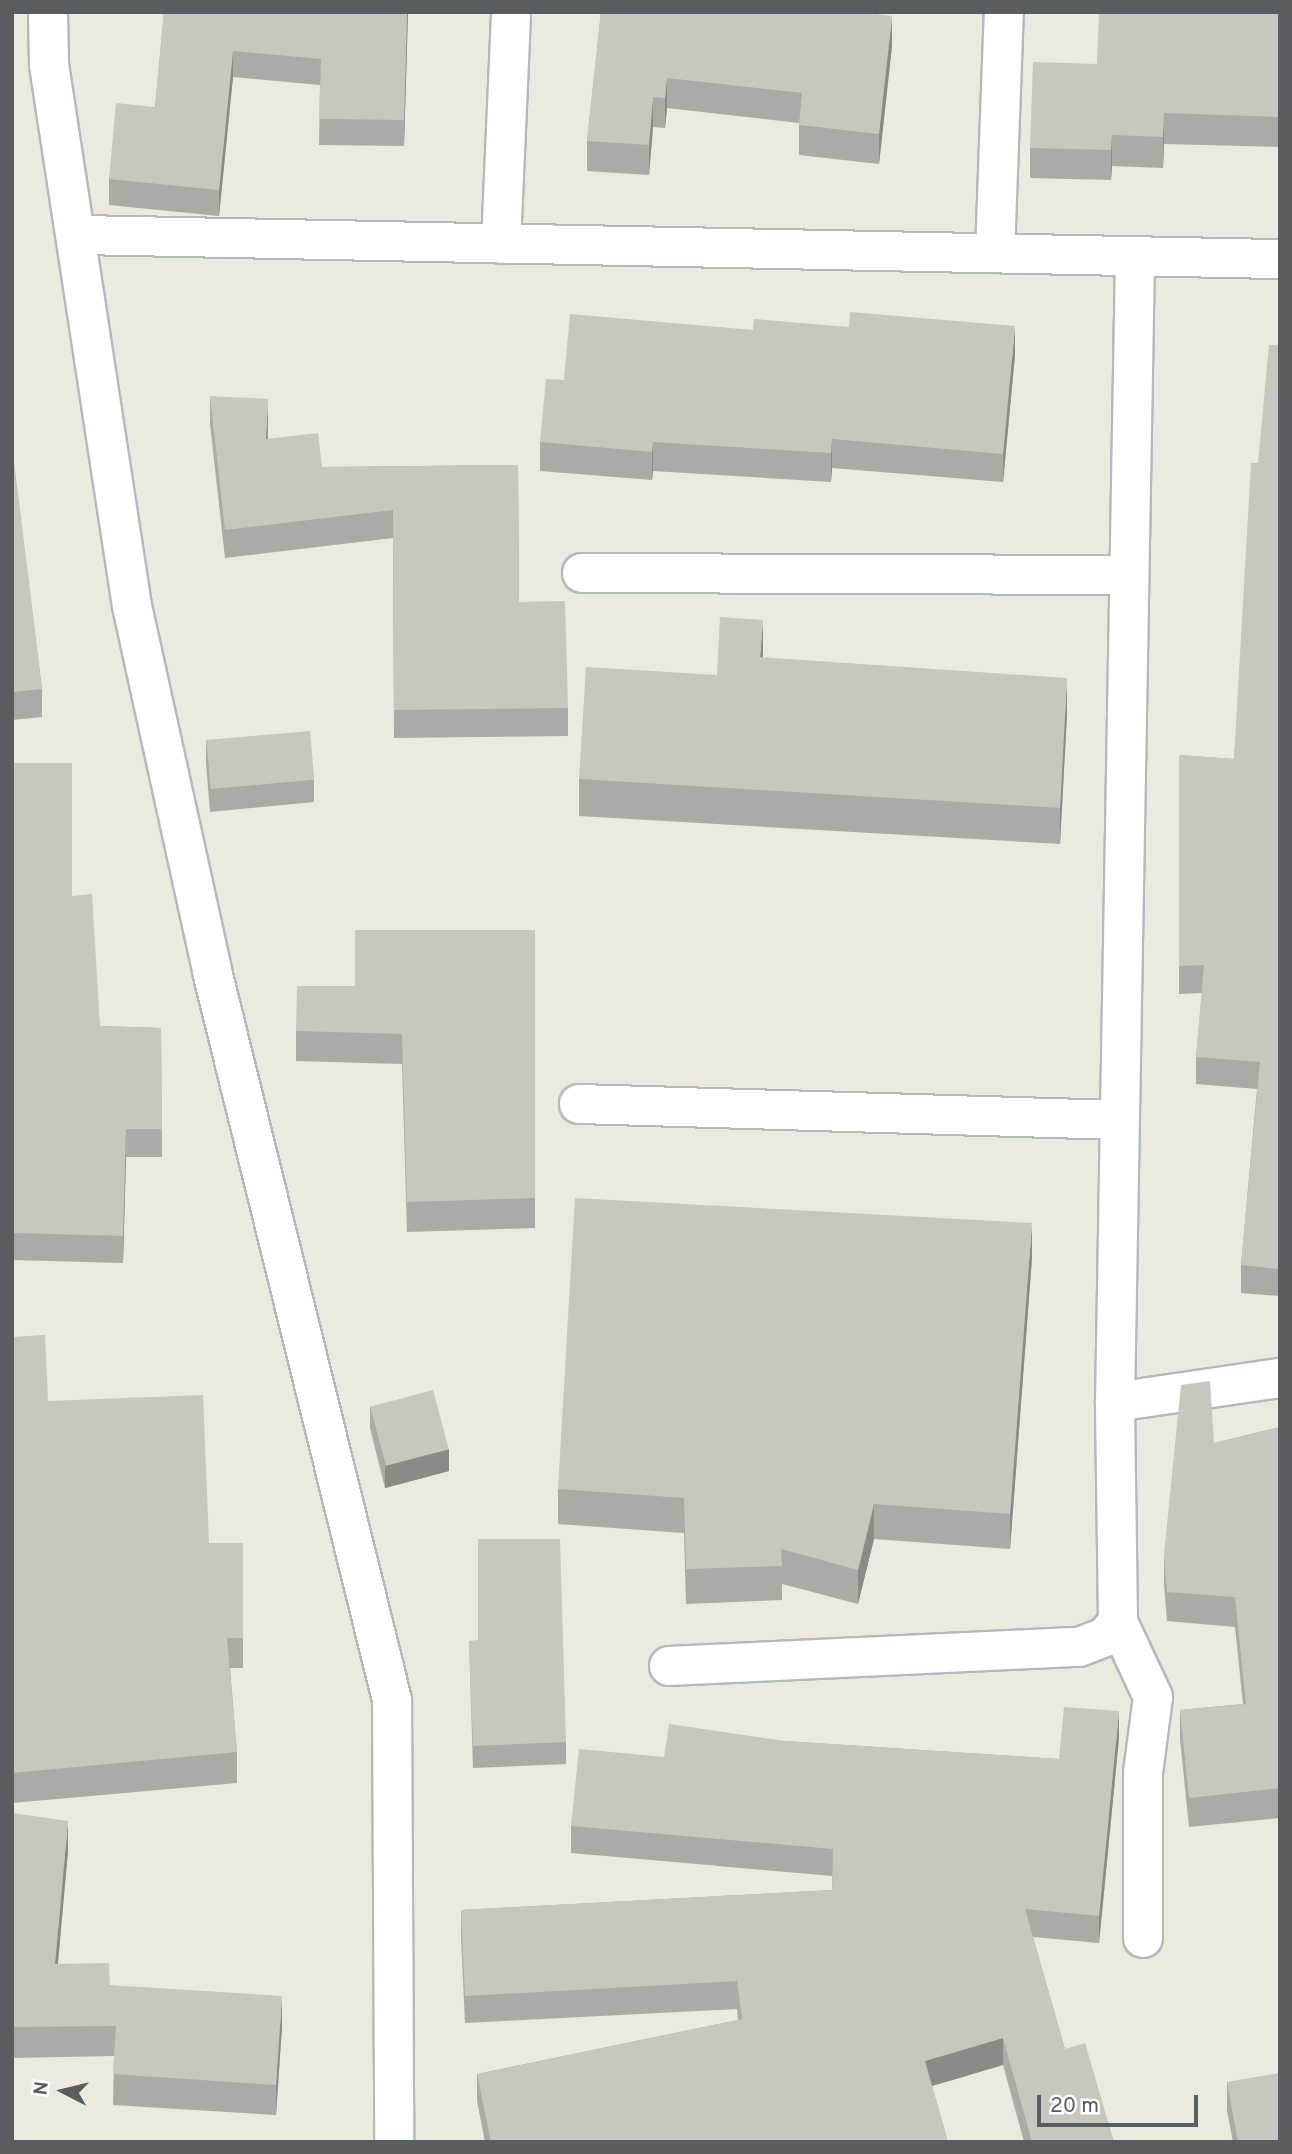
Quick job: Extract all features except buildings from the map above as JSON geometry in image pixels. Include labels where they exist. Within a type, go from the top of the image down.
[{"type":"street","points":[[48,12],[50,65],[80,235],[135,619],[212,971],[392,1700],[394,2142]]},
{"type":"street","points":[[501,244],[511,12]]},
{"type":"street","points":[[995,253],[1004,12]]},
{"type":"street","points":[[80,235],[1280,259]]},
{"type":"street","points":[[1135,256],[1115,1402],[1118,1622],[1153,1697],[1143,1773],[1143,1938]]},
{"type":"street","points":[[582,573],[1129,575]]},
{"type":"street","points":[[579,1104],[1119,1121]]},
{"type":"street","points":[[1115,1402],[1280,1378]]},
{"type":"street","points":[[668,1666],[1079,1647],[1105,1637],[1118,1622]]}]
